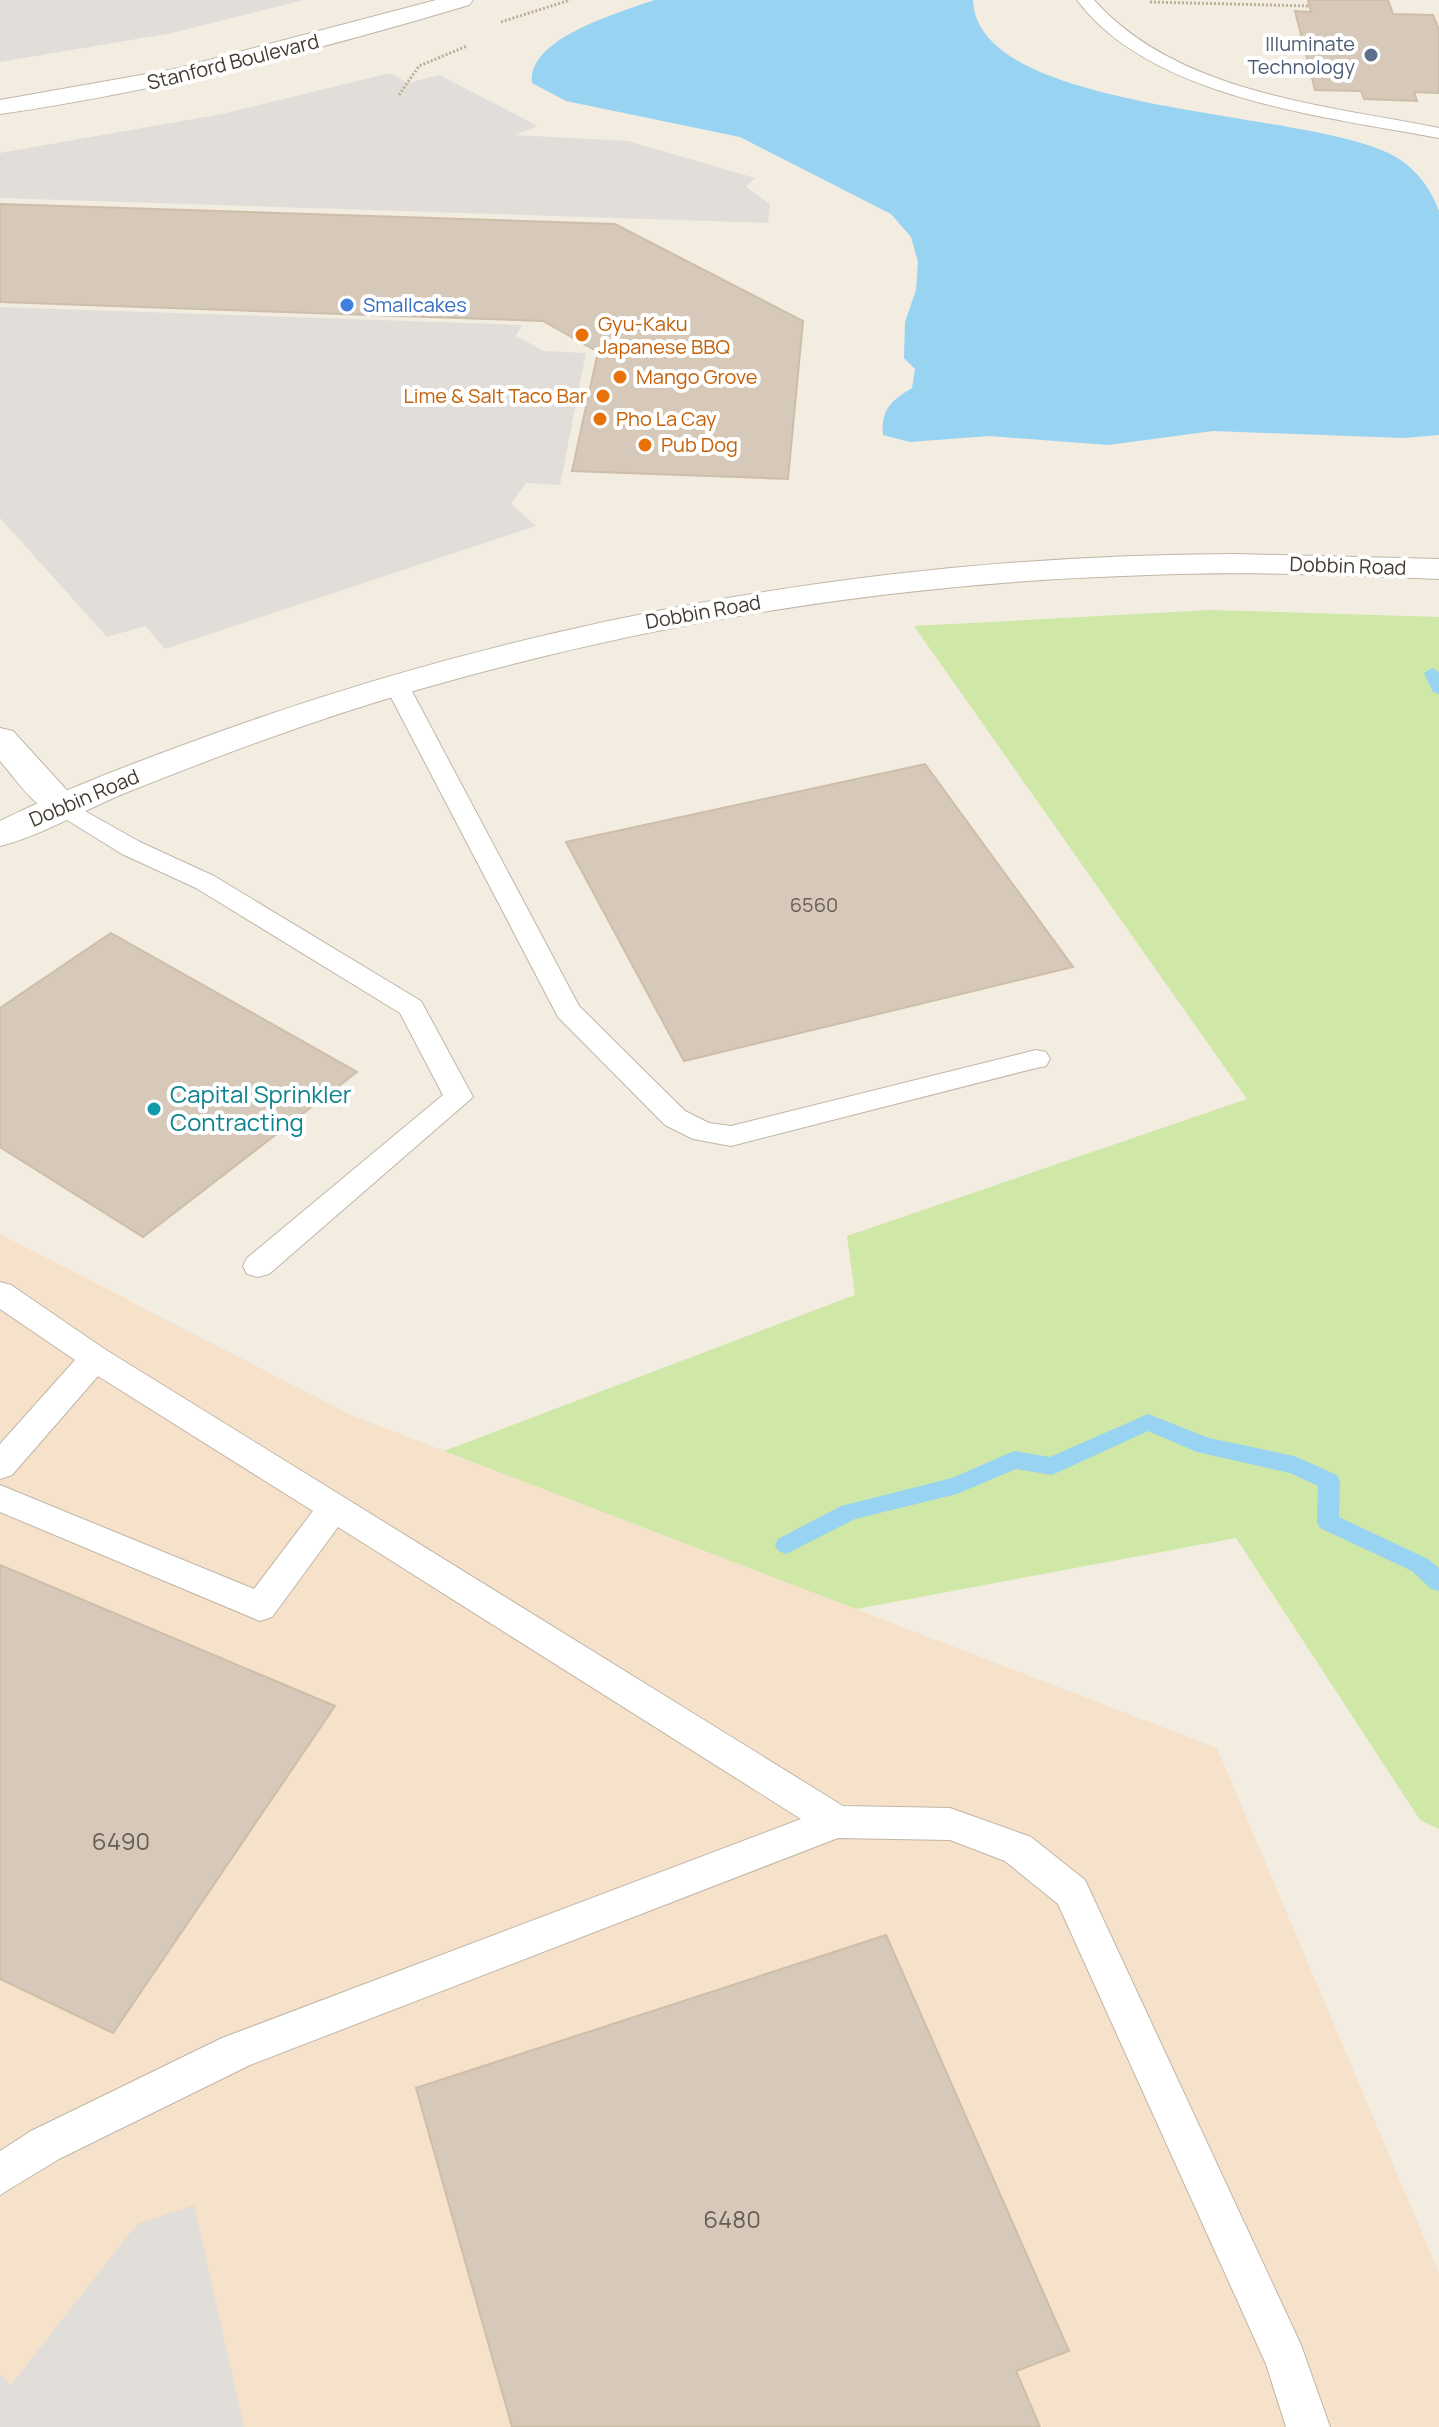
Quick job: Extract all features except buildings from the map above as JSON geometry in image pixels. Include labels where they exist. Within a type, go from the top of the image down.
[{"type":"street","name":"Stanford Boulevard","points":[[0,107],[139,85],[221,67],[461,0]]},
{"type":"street","name":"Dobbin Road","points":[[0,835],[60,805],[256,729],[395,682],[520,649],[674,616],[823,591],[1113,565],[1265,564],[1439,569]]},
{"type":"street","points":[[0,739],[60,805]]},
{"type":"lane","points":[[1085,0],[1093,14],[1112,31],[1181,69],[1261,94],[1439,133]]},
{"type":"lane","points":[[395,682],[568,1011],[675,1118],[703,1132],[731,1136],[1036,1059]]},
{"type":"lane","points":[[60,805],[131,848],[205,882],[411,1007],[459,1097],[258,1266]]},
{"type":"lane","points":[[0,1293],[95,1358],[837,1822]]},
{"type":"lane","points":[[0,1466],[95,1358]]},
{"type":"lane","points":[[0,1498],[260,1607],[335,1506]]},
{"type":"lane","points":[[0,2175],[45,2145],[236,2051],[837,1822],[950,1824],[1018,1849],[1072,1892],[1286,2360],[1308,2427]]},
{"type":"path","points":[[1136,2],[1310,6]]},
{"type":"shaded area","points":[[0,0],[304,0],[172,33],[0,62]]},
{"type":"shaded area","points":[[390,73],[408,83],[439,75],[538,126],[515,135],[628,141],[755,178],[746,187],[770,204],[768,223],[0,198],[0,153],[222,114]]},
{"type":"shaded area","points":[[0,307],[522,325],[516,336],[544,351],[586,353],[560,485],[526,483],[511,504],[536,526],[165,649],[145,626],[107,637],[0,518]]},
{"type":"shaded area","points":[[0,1234],[351,1415],[1217,1748],[1439,2273],[1439,2427],[0,2427]]},
{"type":"shaded area","points":[[194,2205],[244,2427],[0,2427],[0,2374],[11,2385],[137,2224]]},
{"type":"green space","points":[[1211,610],[1439,617],[1439,1829],[1420,1820],[1236,1538],[856,1609],[444,1451],[855,1295],[847,1236],[1247,1099],[914,626]]},
{"type":"water","points":[[654,0],[973,0],[989,39],[1030,67],[1089,89],[1359,142],[1399,159],[1424,182],[1439,211],[1439,435],[1403,438],[1213,431],[1108,445],[989,436],[910,442],[883,435],[886,412],[898,397],[912,388],[915,369],[904,358],[905,322],[916,290],[918,262],[911,237],[891,214],[740,137],[566,101],[532,83],[534,67],[559,40],[599,20]]},
{"type":"waterway","points":[[1432,673],[1439,689]]},
{"type":"waterway","points":[[786,1545],[849,1512],[957,1485],[1014,1460],[1052,1466],[1148,1422],[1205,1446],[1294,1465],[1329,1481],[1328,1522],[1420,1565],[1439,1582]]},
{"type":"place","name":"Illuminate Technology","points":[[1371,55]]},
{"type":"place","name":"Smallcakes","points":[[347,305]]},
{"type":"place","name":"Gyu-Kaku Japanese BBQ","points":[[582,335]]},
{"type":"place","name":"Mango Grove","points":[[620,377]]},
{"type":"place","name":"Lime & Salt Taco Bar","points":[[603,396]]},
{"type":"place","name":"Pho La Cay","points":[[600,419]]},
{"type":"place","name":"Pub Dog","points":[[645,445]]},
{"type":"place","name":"Capital Sprinkler Contracting","points":[[154,1109]]}]
